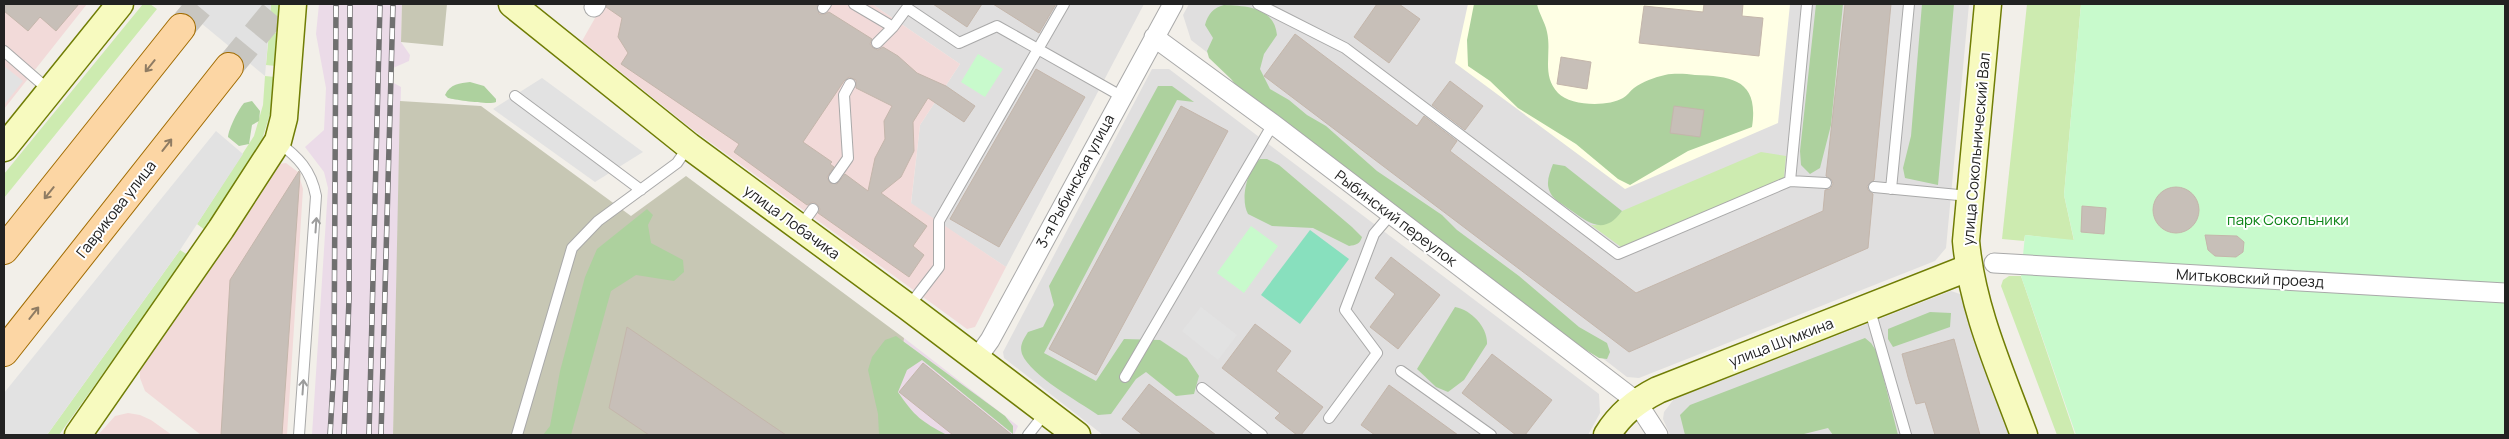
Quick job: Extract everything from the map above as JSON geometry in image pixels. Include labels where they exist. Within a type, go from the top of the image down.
[{"type":"main road","points":[[4,250],[181,28]]},
{"type":"main road","name":"Гаврикова улица","points":[[4,352],[229,67]]},
{"type":"street","points":[[4,148],[120,4]]},
{"type":"street","points":[[78,435],[221,229],[278,142],[284,118],[293,4]]},
{"type":"street","name":"улица Лобачика","points":[[512,4],[689,146],[806,219],[908,307],[1077,435]]},
{"type":"street","name":"3-я Рыбинская улица","points":[[977,358],[990,340],[1121,96],[1173,4]]},
{"type":"street","name":"улица Сокольнический Вал","points":[[1988,4],[1966,241],[1968,268],[1976,302],[2024,435]]},
{"type":"street","name":"Рыбинский переулок","points":[[1154,38],[1273,124],[1636,401],[1658,435]]},
{"type":"street","name":"Митьковский проезд","points":[[1994,263],[2505,293]]},
{"type":"street","name":"улица Шумкина","points":[[1607,435],[1616,421],[1636,401],[1658,390],[1968,268]]},
{"type":"lane","points":[[854,4],[893,27]]},
{"type":"lane","points":[[908,307],[939,267],[939,222],[1036,49],[1064,4]]},
{"type":"lane","points":[[1258,4],[1345,48],[1618,254],[1790,181],[1826,183]]},
{"type":"lane","points":[[1790,181],[1807,4]]},
{"type":"lane","points":[[1891,189],[1909,4]]},
{"type":"lane","points":[[877,43],[893,27],[903,6],[959,42],[997,26],[1121,96]]},
{"type":"lane","points":[[4,51],[51,92]]},
{"type":"lane","points":[[834,178],[848,158],[844,95],[850,84]]},
{"type":"lane","points":[[515,96],[641,190]]},
{"type":"lane","points":[[1125,377],[1273,124]]},
{"type":"lane","points":[[278,142],[301,162],[309,172],[316,196],[317,209],[300,435]]},
{"type":"lane","points":[[517,435],[572,248],[598,221],[677,163],[689,146]]},
{"type":"lane","points":[[1874,187],[1970,196]]},
{"type":"lane","points":[[1329,418],[1377,353],[1345,310],[1374,234],[1391,214]]},
{"type":"lane","points":[[1968,268],[1994,263]]},
{"type":"lane","points":[[1870,306],[1906,435]]},
{"type":"lane","points":[[1401,371],[1491,435]]},
{"type":"lane","points":[[1202,388],[1262,435]]},
{"type":"lane","points":[[1028,435],[1047,411]]},
{"type":"shaded area","points":[[4,4],[87,4],[4,109]]},
{"type":"shaded area","points":[[178,4],[271,4],[265,76]]},
{"type":"shaded area","points":[[319,4],[402,4],[401,42],[410,55],[409,61],[393,68],[392,82],[401,87],[393,435],[312,435],[328,188],[324,172],[305,147],[324,130],[326,88],[316,34]]},
{"type":"shaded area","points":[[402,4],[447,4],[443,46],[401,42]]},
{"type":"shaded area","points":[[603,4],[872,4],[960,64],[920,125],[911,203],[1006,267],[975,327],[967,329],[692,129],[582,41]]},
{"type":"shaded area","points":[[872,4],[1144,4],[1006,267],[911,204],[920,125],[960,64]]},
{"type":"shaded area","points":[[1189,4],[1969,4],[1946,248],[1935,261],[1639,378],[1627,377],[1191,40],[1183,15]]},
{"type":"shaded area","points":[[1468,4],[1790,4],[1778,123],[1625,189],[1455,63]]},
{"type":"shaded area","points":[[4,66],[23,81],[4,105]]},
{"type":"shaded area","points":[[1152,69],[1169,69],[1599,394],[1600,413],[1588,435],[1103,435],[1004,358],[1003,352]]},
{"type":"shaded area","points":[[542,78],[643,152],[595,182],[493,109]]},
{"type":"shaded area","points":[[400,101],[481,106],[631,216],[686,176],[904,338],[893,435],[393,435]]},
{"type":"shaded area","points":[[216,131],[243,154],[180,250],[47,435],[4,435],[4,393]]},
{"type":"shaded area","points":[[286,163],[298,172],[303,189],[287,435],[201,435],[145,391],[140,378],[140,369],[278,164]]},
{"type":"shaded area","points":[[1951,291],[1963,295],[2012,435],[1670,435],[1663,419],[1664,412],[1674,399]]},
{"type":"shaded area","points":[[1201,307],[1237,335],[1218,360],[1182,331]]},
{"type":"shaded area","points":[[904,338],[1018,426],[1014,435],[893,435]]},
{"type":"shaded area","points":[[128,413],[140,415],[151,420],[172,435],[98,435],[115,416]]},
{"type":"green space","points":[[143,4],[150,4],[157,9],[4,198],[4,174]]},
{"type":"green space","points":[[271,4],[280,4],[279,24],[269,23]]},
{"type":"green space","points":[[1474,4],[1537,4],[1547,32],[1548,72],[1550,79],[1558,93],[1571,101],[1599,104],[1616,101],[1645,82],[1665,75],[1680,74],[1721,77],[1741,84],[1747,91],[1752,100],[1752,127],[1688,151],[1630,185],[1618,179],[1576,144],[1518,108],[1490,81],[1468,66],[1467,40]]},
{"type":"green space","points":[[1816,4],[1843,4],[1831,125],[1820,168],[1810,174],[1801,165],[1800,151]]},
{"type":"green space","points":[[1922,4],[1954,4],[1938,185],[1905,178],[1903,168],[1911,136]]},
{"type":"green space","points":[[2027,4],[2081,4],[2064,195],[2074,241],[2025,235],[2024,241],[2002,239]]},
{"type":"green space","name":"парк Сокольники","points":[[2081,4],[2505,4],[2505,435],[2076,435],[2021,276],[2025,235],[2074,240],[2064,195]]},
{"type":"green space","points":[[1224,5],[1242,6],[1258,10],[1265,13],[1275,26],[1277,35],[1264,54],[1260,69],[1270,89],[1326,126],[1377,171],[1442,215],[1457,230],[1519,276],[1579,327],[1607,343],[1610,352],[1607,359],[1599,358],[1573,342],[1460,261],[1422,225],[1396,208],[1246,97],[1231,79],[1209,58],[1207,51],[1213,38],[1205,25],[1206,21],[1214,10]]},
{"type":"green space","points":[[269,33],[278,33],[276,66],[266,65]]},
{"type":"green space","points":[[978,54],[1003,69],[985,97],[961,82]]},
{"type":"green space","points":[[265,76],[275,77],[272,107],[262,140],[205,230],[197,224],[254,136],[263,105]]},
{"type":"green space","points":[[470,82],[484,86],[496,99],[496,102],[465,101],[448,98],[445,95],[452,86]]},
{"type":"green space","points":[[1158,86],[1172,86],[1194,102],[1177,100],[1044,353],[1096,381],[1124,339],[1160,340],[1187,358],[1199,376],[1194,394],[1176,396],[1146,372],[1136,379],[1111,414],[1098,415],[1056,388],[1035,371],[1022,354],[1022,345],[1028,332],[1043,327],[1054,305],[1049,286]]},
{"type":"green space","points":[[252,101],[260,111],[259,121],[252,125],[249,144],[239,146],[228,137],[229,133],[234,119],[244,103]]},
{"type":"green space","points":[[1761,152],[1786,156],[1784,178],[1621,247],[1591,225],[1600,225],[1608,222],[1616,218],[1622,211]]},
{"type":"green space","points":[[1260,159],[1267,159],[1279,165],[1352,227],[1362,237],[1359,243],[1349,246],[1313,228],[1272,226],[1248,214],[1245,201],[1246,185],[1255,164]]},
{"type":"green space","points":[[1553,164],[1565,166],[1622,211],[1615,219],[1603,225],[1596,225],[1576,214],[1554,198],[1549,190],[1548,179]]},
{"type":"green space","points":[[647,209],[653,215],[648,225],[651,243],[683,260],[684,272],[674,281],[636,275],[611,291],[571,435],[543,435],[550,426],[560,371],[585,277],[597,249]]},
{"type":"green space","points":[[1251,226],[1278,246],[1244,293],[1217,273]]},
{"type":"green space","points":[[1310,230],[1349,259],[1300,324],[1261,295]]},
{"type":"green space","points":[[180,250],[188,255],[59,435],[47,435]]},
{"type":"green space","points":[[2009,276],[2021,276],[2075,435],[2057,435],[2001,286],[2003,280]]},
{"type":"green space","points":[[1455,307],[1467,312],[1478,321],[1485,332],[1487,344],[1464,380],[1448,392],[1436,387],[1417,369]]},
{"type":"green space","points":[[1930,312],[1951,313],[1950,327],[1893,347],[1888,339],[1888,329]]},
{"type":"green space","points":[[896,336],[1005,416],[1013,426],[1013,434],[922,360],[907,370],[898,392],[919,418],[947,435],[879,435],[878,414],[868,370],[872,357],[885,340]]},
{"type":"green space","points":[[1865,338],[1877,352],[1898,435],[1833,435],[1828,428],[1800,435],[1685,435],[1680,415],[1690,405]]},
{"type":"building","points":[[4,4],[79,4],[56,31],[40,17],[28,31],[4,11]]},
{"type":"building","points":[[607,4],[817,4],[819,14],[829,12],[872,39],[870,44],[873,48],[878,50],[883,47],[898,56],[917,73],[946,86],[975,106],[964,122],[928,98],[913,122],[914,151],[901,177],[881,193],[927,226],[913,246],[924,255],[909,277],[818,213],[820,209],[817,204],[813,202],[807,205],[734,152],[739,144],[621,64],[628,53],[618,37],[622,18],[606,7]],"holes":[[[849,77],[856,80],[856,88],[892,106],[884,121],[885,139],[875,158],[868,191],[845,174],[837,184],[830,183],[827,177],[834,167],[830,164],[832,162],[803,142],[844,81]]]},
{"type":"building","points":[[933,4],[982,4],[967,27]]},
{"type":"building","points":[[993,4],[1056,4],[1039,33]]},
{"type":"building","points":[[1377,4],[1399,4],[1420,19],[1389,63],[1354,37]]},
{"type":"building","points":[[1704,4],[1743,4],[1742,16],[1763,18],[1759,56],[1639,43],[1644,6],[1703,12]]},
{"type":"building","points":[[1845,4],[1891,4],[1874,180],[1867,186],[1868,190],[1873,194],[1868,248],[1629,352],[1264,76],[1295,34],[1417,126],[1424,116],[1457,141],[1450,151],[1636,293],[1823,211],[1825,190],[1830,189],[1833,184],[1832,180],[1826,176]]},
{"type":"building","points":[[1561,57],[1591,62],[1587,89],[1557,84]]},
{"type":"building","points":[[1036,69],[1085,97],[999,247],[950,219]]},
{"type":"building","points":[[1450,81],[1483,106],[1465,130],[1432,105]]},
{"type":"building","points":[[1181,106],[1228,131],[1096,375],[1049,349]]},
{"type":"building","points":[[1674,106],[1704,110],[1700,137],[1670,133]]},
{"type":"building","points":[[299,171],[282,435],[221,435],[230,280]]},
{"type":"building","points":[[2176,187],[2189,191],[2195,197],[2199,210],[2195,223],[2189,229],[2176,233],[2163,229],[2157,223],[2153,210],[2157,197],[2163,191]]},
{"type":"building","points":[[2082,206],[2106,208],[2104,234],[2081,232]]},
{"type":"building","points":[[2205,235],[2237,236],[2244,242],[2243,252],[2236,257],[2215,256],[2208,250]]},
{"type":"building","points":[[1391,257],[1440,295],[1398,349],[1370,327],[1395,294],[1375,278]]},
{"type":"building","points":[[1255,324],[1291,351],[1276,371],[1323,407],[1301,435],[1297,435],[1275,418],[1280,413],[1222,368]]},
{"type":"building","points":[[627,327],[786,435],[649,435],[609,408]]},
{"type":"building","points":[[1954,339],[1980,435],[1935,435],[1925,402],[1916,404],[1908,377],[1902,354]]},
{"type":"building","points":[[1492,354],[1552,400],[1525,435],[1516,435],[1462,393]]},
{"type":"building","points":[[923,363],[1012,435],[953,435],[899,392]]},
{"type":"building","points":[[1149,384],[1216,435],[1143,435],[1122,419]]},
{"type":"building","points":[[1389,385],[1458,435],[1375,435],[1361,425]]},
{"type":"tunnel","points":[[181,28],[201,4]]},
{"type":"tunnel","points":[[229,67],[281,4]]},
{"type":"railway","points":[[330,435],[334,366],[336,4]]},
{"type":"railway","points":[[344,435],[349,299],[350,4]]},
{"type":"railway","points":[[369,435],[380,4]]},
{"type":"railway","points":[[381,435],[393,4]]}]
